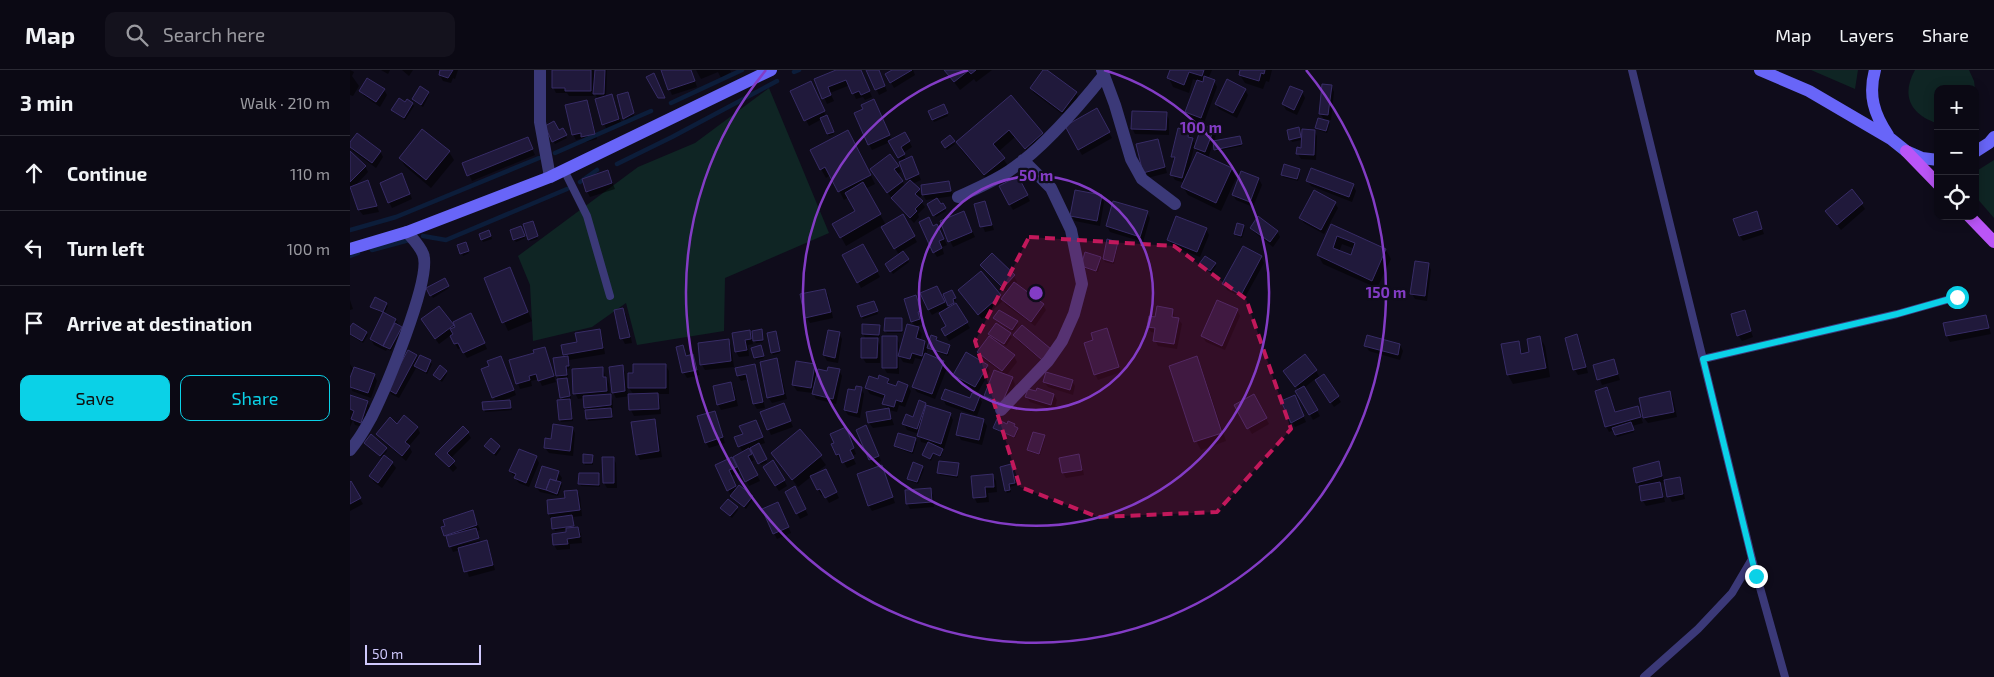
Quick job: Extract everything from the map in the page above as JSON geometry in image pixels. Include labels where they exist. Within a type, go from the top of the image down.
[{"type":"main road","points":[[350,249],[407,232],[550,177],[771,70]]},
{"type":"main road","points":[[1760,70],[1809,91],[1891,139],[1906,151],[1934,180]]},
{"type":"main road","points":[[1875,70],[1872,82],[1873,107],[1878,120],[1891,139]]},
{"type":"main road","points":[[1979,149],[1994,137]]},
{"type":"main road","points":[[1906,151],[1922,158],[1934,160]]},
{"type":"main road","points":[[1973,220],[1994,242]]},
{"type":"street","points":[[540,70],[540,122],[550,177]]},
{"type":"street","points":[[958,197],[1010,170],[1023,160],[1088,96],[1103,73]]},
{"type":"street","points":[[1103,73],[1115,105],[1131,159],[1142,179],[1175,204]]},
{"type":"street","points":[[1001,410],[1048,361],[1062,341],[1074,314],[1082,284],[1071,230],[1051,188],[1023,160]]},
{"type":"street","points":[[350,450],[371,418],[393,368],[412,315],[424,272],[424,254],[407,232]]},
{"type":"lane","points":[[1632,70],[1752,559],[1785,677]]},
{"type":"lane","points":[[564,170],[587,216],[610,296]]},
{"type":"lane","points":[[1703,359],[1897,314],[1957,297]]},
{"type":"lane","points":[[1644,677],[1698,629],[1732,593],[1752,559]]},
{"type":"highlighted area","points":[[1029,237],[1174,246],[1246,299],[1291,429],[1217,512],[1098,517],[1020,487],[975,341]]},
{"type":"green space","points":[[1811,70],[1858,70],[1855,89]]},
{"type":"green space","points":[[1915,70],[1969,70],[1974,85],[1934,85],[1934,122],[1914,109],[1910,102],[1909,88]]},
{"type":"green space","points":[[769,88],[829,233],[725,278],[724,331],[637,345],[626,303],[592,327],[533,341],[530,285],[518,256],[638,167],[695,143]]},
{"type":"green space","points":[[1994,160],[1994,218],[1979,201],[1979,169]]},
{"type":"building","points":[[440,70],[453,70],[448,78],[439,75]]},
{"type":"building","points":[[552,70],[591,70],[591,91],[565,91],[565,88],[552,88]]},
{"type":"building","points":[[595,70],[605,70],[604,94],[593,94]]},
{"type":"building","points":[[661,70],[691,70],[695,81],[668,90]]},
{"type":"building","points":[[836,70],[861,70],[870,91],[861,95],[859,91],[852,94],[846,80],[828,87],[831,95],[822,99],[814,79]]},
{"type":"building","points":[[866,70],[879,70],[885,86],[875,90]]},
{"type":"building","points":[[892,70],[912,70],[890,83],[885,74]]},
{"type":"building","points":[[944,70],[976,70],[971,74],[968,71],[954,82]]},
{"type":"building","points":[[1043,70],[1047,70],[1077,92],[1062,112],[1030,88]]},
{"type":"building","points":[[1170,70],[1204,70],[1202,76],[1189,72],[1184,85],[1167,78]]},
{"type":"building","points":[[1240,70],[1265,70],[1264,74],[1261,73],[1259,81],[1239,75]]},
{"type":"building","points":[[654,73],[665,98],[658,98],[646,77]]},
{"type":"building","points":[[1204,76],[1215,80],[1201,118],[1185,112],[1197,80],[1203,82]]},
{"type":"building","points":[[367,78],[385,89],[376,102],[359,91]]},
{"type":"building","points":[[1227,79],[1246,89],[1233,113],[1215,104]]},
{"type":"building","points":[[811,81],[825,111],[804,121],[790,91]]},
{"type":"building","points":[[1322,84],[1332,85],[1328,115],[1319,114]]},
{"type":"building","points":[[420,86],[429,92],[421,105],[412,99]]},
{"type":"building","points":[[1290,86],[1303,91],[1294,110],[1282,104]]},
{"type":"building","points":[[628,92],[634,113],[623,119],[617,95]]},
{"type":"building","points":[[612,94],[619,119],[602,125],[595,99]]},
{"type":"building","points":[[1011,95],[1043,133],[1025,149],[1009,130],[993,144],[1005,158],[984,175],[956,142]]},
{"type":"building","points":[[399,98],[405,102],[407,99],[413,103],[404,118],[391,110]]},
{"type":"building","points":[[874,99],[890,135],[868,145],[854,113],[863,109],[861,105]]},
{"type":"building","points":[[587,100],[595,134],[581,137],[581,133],[572,135],[565,105]]},
{"type":"building","points":[[944,104],[948,113],[932,120],[928,111]]},
{"type":"building","points":[[1097,108],[1110,132],[1078,150],[1065,126]]},
{"type":"building","points":[[1132,111],[1167,112],[1166,130],[1131,129]]},
{"type":"building","points":[[827,115],[834,132],[827,134],[820,118]]},
{"type":"building","points":[[1318,118],[1329,121],[1326,131],[1315,128]]},
{"type":"building","points":[[554,121],[559,130],[563,128],[567,135],[552,142],[545,126]]},
{"type":"building","points":[[1202,125],[1214,129],[1205,152],[1194,148]]},
{"type":"building","points":[[1299,127],[1301,137],[1289,140],[1287,130]]},
{"type":"building","points":[[1178,128],[1189,131],[1188,137],[1193,138],[1182,178],[1170,175],[1175,157],[1171,157]]},
{"type":"building","points":[[422,129],[450,151],[426,180],[399,158]]},
{"type":"building","points":[[1302,129],[1315,130],[1314,155],[1296,154],[1297,147],[1301,148]]},
{"type":"building","points":[[848,130],[871,175],[838,192],[825,167],[820,170],[810,150]]},
{"type":"building","points":[[905,132],[910,141],[901,147],[905,154],[898,158],[888,141]]},
{"type":"building","points":[[357,133],[381,151],[372,163],[350,147],[350,142]]},
{"type":"building","points":[[950,135],[955,141],[945,148],[941,142]]},
{"type":"building","points":[[1240,136],[1242,144],[1214,150],[1213,141]]},
{"type":"building","points":[[528,137],[533,149],[467,176],[462,163]]},
{"type":"building","points":[[1158,139],[1165,167],[1143,173],[1136,144]]},
{"type":"building","points":[[350,151],[366,166],[350,182]]},
{"type":"building","points":[[1197,152],[1232,168],[1216,203],[1181,187]]},
{"type":"building","points":[[890,154],[899,166],[894,169],[903,181],[887,193],[870,169]]},
{"type":"building","points":[[912,156],[919,174],[906,180],[899,162]]},
{"type":"building","points":[[1284,164],[1300,169],[1297,179],[1281,175]]},
{"type":"building","points":[[1311,168],[1354,184],[1349,197],[1306,181]]},
{"type":"building","points":[[608,170],[612,183],[586,192],[582,179]]},
{"type":"building","points":[[1241,171],[1259,178],[1250,202],[1232,195]]},
{"type":"building","points":[[402,173],[410,194],[388,203],[380,183]]},
{"type":"building","points":[[1018,176],[1028,195],[1009,205],[999,186]]},
{"type":"building","points":[[368,180],[377,206],[358,210],[350,187]]},
{"type":"building","points":[[910,180],[920,189],[915,194],[923,201],[910,218],[891,198]]},
{"type":"building","points":[[949,181],[951,191],[922,195],[921,185]]},
{"type":"building","points":[[863,182],[881,214],[840,238],[832,224],[855,211],[845,193]]},
{"type":"building","points":[[1852,189],[1863,203],[1837,225],[1825,211]]},
{"type":"building","points":[[1075,190],[1102,195],[1097,221],[1070,216]]},
{"type":"building","points":[[1314,190],[1336,202],[1321,230],[1299,218]]},
{"type":"building","points":[[937,198],[946,208],[933,216],[927,204]]},
{"type":"building","points":[[985,201],[992,225],[980,227],[974,204]]},
{"type":"building","points":[[1113,201],[1148,211],[1140,237],[1106,226]]},
{"type":"building","points":[[964,211],[972,232],[948,242],[940,221]]},
{"type":"building","points":[[1757,211],[1762,229],[1739,236],[1733,219]]},
{"type":"building","points":[[903,214],[915,236],[894,249],[881,227]]},
{"type":"building","points":[[1176,216],[1207,228],[1197,252],[1167,240]]},
{"type":"building","points":[[1258,216],[1278,231],[1270,242],[1250,228]]},
{"type":"building","points":[[929,217],[933,226],[937,224],[944,239],[939,241],[942,248],[933,253],[919,222]]},
{"type":"building","points":[[533,221],[538,236],[528,240],[523,224]]},
{"type":"building","points":[[1237,223],[1244,225],[1241,236],[1234,234]]},
{"type":"building","points":[[1331,224],[1386,249],[1372,281],[1317,255]],"holes":[[[1337,236],[1355,243],[1351,255],[1333,248]]]},
{"type":"building","points":[[521,226],[525,236],[513,240],[510,230]]},
{"type":"building","points":[[489,230],[491,236],[481,240],[479,234]]},
{"type":"building","points":[[1107,239],[1118,242],[1113,262],[1103,259]]},
{"type":"building","points":[[466,242],[469,251],[460,254],[457,245]]},
{"type":"building","points":[[863,244],[878,271],[857,283],[842,255]]},
{"type":"building","points":[[1243,246],[1262,256],[1241,295],[1222,284]]},
{"type":"building","points":[[903,251],[909,259],[890,272],[885,264]]},
{"type":"building","points":[[1085,252],[1101,257],[1096,271],[1081,266]]},
{"type":"building","points":[[992,253],[1015,275],[1003,288],[980,265]]},
{"type":"building","points":[[1205,256],[1216,263],[1210,271],[1199,264]]},
{"type":"building","points":[[1415,261],[1429,263],[1425,296],[1410,294]]},
{"type":"building","points":[[510,267],[528,312],[502,323],[484,278]]},
{"type":"building","points":[[981,271],[1001,295],[978,315],[958,290]]},
{"type":"building","points":[[445,278],[449,286],[430,296],[426,288]]},
{"type":"building","points":[[1014,282],[1044,304],[1031,322],[1001,299]]},
{"type":"building","points":[[937,286],[945,302],[928,310],[920,293]]},
{"type":"building","points":[[825,289],[831,312],[805,318],[800,294]]},
{"type":"building","points":[[952,290],[956,298],[953,299],[954,303],[948,306],[943,294]]},
{"type":"building","points":[[916,295],[921,311],[918,312],[920,319],[911,322],[904,299]]},
{"type":"building","points":[[375,297],[387,303],[383,312],[370,307]]},
{"type":"building","points":[[1217,300],[1238,309],[1222,346],[1201,336]]},
{"type":"building","points":[[874,301],[878,311],[861,317],[857,306]]},
{"type":"building","points":[[956,303],[968,322],[945,336],[941,329],[946,326],[939,313]]},
{"type":"building","points":[[439,306],[454,325],[435,339],[421,319]]},
{"type":"building","points":[[1157,306],[1173,309],[1172,317],[1179,318],[1174,344],[1153,341],[1155,328],[1147,327],[1149,316],[1155,317]]},
{"type":"building","points":[[623,308],[630,337],[620,339],[614,310]]},
{"type":"building","points":[[999,310],[1018,321],[1012,330],[993,318]]},
{"type":"building","points":[[1745,310],[1751,331],[1737,336],[1731,314]]},
{"type":"building","points":[[383,312],[396,319],[383,346],[370,339]]},
{"type":"building","points":[[471,313],[485,343],[463,353],[458,343],[454,344],[450,336],[453,334],[450,329],[455,327],[453,322]]},
{"type":"building","points":[[1986,315],[1989,328],[1946,336],[1943,323]]},
{"type":"building","points":[[885,318],[902,318],[902,331],[884,331]]},
{"type":"building","points":[[353,323],[367,332],[362,341],[350,334],[350,327]]},
{"type":"building","points":[[395,323],[402,327],[390,349],[383,346]]},
{"type":"building","points":[[996,323],[1011,333],[1004,344],[988,334]]},
{"type":"building","points":[[862,324],[880,325],[879,335],[862,334]]},
{"type":"building","points":[[907,324],[919,327],[916,338],[925,341],[922,356],[912,353],[910,359],[898,356]]},
{"type":"building","points":[[1022,325],[1051,349],[1042,360],[1013,335]]},
{"type":"building","points":[[1107,328],[1119,367],[1094,375],[1084,343],[1093,340],[1091,333]]},
{"type":"building","points":[[600,329],[603,348],[563,355],[561,345],[577,342],[575,333]]},
{"type":"building","points":[[762,329],[763,340],[753,341],[752,331]]},
{"type":"building","points":[[750,330],[751,339],[745,340],[747,350],[735,352],[732,333]]},
{"type":"building","points":[[828,330],[840,332],[835,358],[823,355]]},
{"type":"building","points":[[776,331],[780,351],[771,353],[767,333]]},
{"type":"building","points":[[1577,334],[1586,367],[1573,370],[1565,338]]},
{"type":"building","points":[[931,335],[937,337],[936,340],[950,345],[947,354],[927,348]]},
{"type":"building","points":[[1367,335],[1400,344],[1398,355],[1364,346]]},
{"type":"building","points":[[882,336],[897,336],[897,368],[882,368]]},
{"type":"building","points":[[989,336],[1015,355],[1002,371],[977,352]]},
{"type":"building","points":[[1540,336],[1546,368],[1507,375],[1501,344],[1519,341],[1521,354],[1529,352],[1527,339]]},
{"type":"building","points":[[861,338],[878,338],[877,358],[861,358]]},
{"type":"building","points":[[729,339],[731,361],[700,365],[698,343]]},
{"type":"building","points":[[683,345],[686,356],[693,354],[697,370],[682,373],[676,347]]},
{"type":"building","points":[[761,345],[764,356],[754,358],[751,348]]},
{"type":"building","points":[[545,347],[554,376],[538,381],[536,374],[529,376],[530,380],[516,384],[509,360],[534,353],[533,350]]},
{"type":"building","points":[[408,350],[417,355],[396,394],[387,389]]},
{"type":"building","points":[[966,352],[988,365],[975,387],[953,375]]},
{"type":"building","points":[[925,353],[944,361],[932,394],[912,387]]},
{"type":"building","points":[[1305,354],[1317,370],[1295,387],[1283,371]]},
{"type":"building","points":[[420,355],[431,360],[426,372],[414,366]]},
{"type":"building","points":[[501,356],[514,390],[492,398],[481,369],[489,366],[487,361]]},
{"type":"building","points":[[568,356],[569,366],[566,366],[567,375],[556,376],[553,358]]},
{"type":"building","points":[[1197,356],[1222,433],[1194,442],[1169,366]]},
{"type":"building","points":[[777,358],[784,394],[767,398],[760,362]]},
{"type":"building","points":[[1614,359],[1618,374],[1597,380],[1593,365]]},
{"type":"building","points":[[796,361],[815,364],[811,388],[792,385]]},
{"type":"building","points":[[633,364],[666,364],[666,388],[628,388],[628,373],[633,373]]},
{"type":"building","points":[[755,364],[763,402],[753,404],[746,374],[737,376],[735,368]]},
{"type":"building","points":[[440,365],[447,371],[440,380],[433,375]]},
{"type":"building","points":[[623,365],[625,391],[612,393],[609,367]]},
{"type":"building","points":[[354,367],[375,374],[368,393],[350,387],[350,378]]},
{"type":"building","points":[[603,367],[603,377],[606,377],[607,391],[573,394],[572,369]]},
{"type":"building","points":[[828,367],[840,369],[833,399],[812,394],[818,369],[827,371]]},
{"type":"building","points":[[994,370],[1013,377],[1002,403],[984,396]]},
{"type":"building","points":[[1046,372],[1073,380],[1070,390],[1043,382]]},
{"type":"building","points":[[1324,374],[1339,396],[1330,403],[1315,380]]},
{"type":"building","points":[[879,375],[889,379],[887,383],[896,386],[898,381],[908,385],[902,402],[896,400],[894,407],[882,404],[885,395],[865,388],[869,376],[878,379]]},
{"type":"building","points":[[567,378],[570,396],[560,398],[557,379]]},
{"type":"building","points":[[731,382],[735,400],[717,405],[713,386]]},
{"type":"building","points":[[856,386],[862,387],[857,413],[844,410],[848,389],[855,390]]},
{"type":"building","points":[[1304,386],[1318,410],[1309,415],[1295,391]]},
{"type":"building","points":[[1607,387],[1615,412],[1638,406],[1641,417],[1605,427],[1595,391]]},
{"type":"building","points":[[1037,388],[1054,394],[1051,405],[1025,397],[1028,389],[1036,391]]},
{"type":"building","points":[[945,389],[970,398],[972,393],[980,396],[974,411],[941,399]]},
{"type":"building","points":[[1670,391],[1674,412],[1643,418],[1639,398]]},
{"type":"building","points":[[658,393],[659,409],[629,410],[628,394]]},
{"type":"building","points":[[611,394],[611,405],[584,408],[583,396]]},
{"type":"building","points":[[1254,394],[1267,418],[1247,429],[1234,405]]},
{"type":"building","points":[[350,395],[368,401],[361,423],[351,419],[354,411],[350,409]]},
{"type":"building","points":[[1295,395],[1304,416],[1291,423],[1281,401]]},
{"type":"building","points":[[570,399],[572,419],[559,420],[557,400]]},
{"type":"building","points":[[510,400],[511,408],[483,410],[482,402]]},
{"type":"building","points":[[919,400],[926,403],[917,429],[902,424],[906,414],[913,417]]},
{"type":"building","points":[[784,403],[791,421],[767,430],[760,412]]},
{"type":"building","points":[[926,405],[951,413],[941,444],[917,436]]},
{"type":"building","points":[[611,408],[612,417],[586,419],[585,410]]},
{"type":"building","points":[[889,408],[891,419],[868,423],[866,412]]},
{"type":"building","points":[[715,411],[723,437],[705,443],[697,416]]},
{"type":"building","points":[[961,413],[984,419],[979,440],[956,435]]},
{"type":"building","points":[[404,415],[418,427],[405,442],[410,446],[402,456],[376,434],[390,417],[397,424]]},
{"type":"building","points":[[655,419],[659,451],[636,455],[631,422]]},
{"type":"building","points":[[997,419],[1007,424],[1008,421],[1015,424],[1014,426],[1018,428],[1014,437],[993,428]]},
{"type":"building","points":[[756,420],[763,437],[738,447],[734,437],[743,434],[739,426]]},
{"type":"building","points":[[1631,422],[1634,430],[1615,435],[1612,428]]},
{"type":"building","points":[[553,424],[573,427],[570,451],[544,448],[545,438],[551,439]]},
{"type":"building","points":[[866,425],[879,456],[869,460],[856,430]]},
{"type":"building","points":[[463,426],[469,432],[447,453],[455,461],[449,467],[435,454]]},
{"type":"building","points":[[846,427],[854,448],[850,450],[854,458],[842,463],[839,454],[836,455],[831,444],[834,443],[830,434]]},
{"type":"building","points":[[800,429],[822,455],[792,480],[771,453]]},
{"type":"building","points":[[1033,432],[1045,435],[1039,454],[1027,450]]},
{"type":"building","points":[[898,433],[916,438],[912,452],[894,446]]},
{"type":"building","points":[[371,434],[387,448],[380,456],[364,443]]},
{"type":"building","points":[[491,438],[500,446],[494,454],[484,446]]},
{"type":"building","points":[[928,442],[943,449],[940,456],[933,453],[930,459],[922,455]]},
{"type":"building","points":[[759,443],[767,459],[758,464],[750,448]]},
{"type":"building","points":[[749,448],[752,454],[748,456],[758,475],[745,482],[733,457]]},
{"type":"building","points":[[519,449],[537,456],[526,483],[514,478],[516,474],[509,471]]},
{"type":"building","points":[[583,454],[593,455],[592,463],[583,463]]},
{"type":"building","points":[[1079,454],[1082,470],[1062,473],[1059,458]]},
{"type":"building","points":[[384,455],[393,462],[378,483],[369,476]]},
{"type":"building","points":[[602,457],[614,457],[614,483],[603,483]]},
{"type":"building","points":[[732,457],[737,467],[729,470],[736,486],[727,491],[715,465]]},
{"type":"building","points":[[773,460],[785,480],[775,486],[763,467]]},
{"type":"building","points":[[939,461],[959,463],[957,476],[937,473]]},
{"type":"building","points":[[1659,461],[1662,476],[1636,483],[1633,468]]},
{"type":"building","points":[[913,462],[923,466],[917,482],[907,479]]},
{"type":"building","points":[[1011,464],[1015,483],[1009,484],[1010,490],[1005,491],[1000,467]]},
{"type":"building","points":[[882,465],[893,497],[868,506],[857,474]]},
{"type":"building","points":[[542,466],[559,471],[556,481],[550,479],[546,490],[535,487]]},
{"type":"building","points":[[826,469],[837,492],[825,498],[820,489],[817,490],[810,476]]},
{"type":"building","points":[[579,473],[599,473],[599,485],[578,484]]},
{"type":"building","points":[[993,474],[994,487],[985,487],[986,497],[973,498],[971,476]]},
{"type":"building","points":[[1680,477],[1683,494],[1667,497],[1664,480]]},
{"type":"building","points":[[550,479],[561,482],[557,494],[546,490]]},
{"type":"building","points":[[350,482],[361,498],[350,504]]},
{"type":"building","points":[[1660,482],[1663,497],[1641,501],[1639,486]]},
{"type":"building","points":[[739,485],[753,496],[744,507],[730,496]]},
{"type":"building","points":[[795,486],[806,509],[796,514],[785,492]]},
{"type":"building","points":[[931,488],[932,502],[906,504],[905,490]]},
{"type":"building","points":[[577,490],[580,510],[548,514],[547,500],[565,498],[564,491]]},
{"type":"building","points":[[728,499],[738,507],[730,516],[720,508]]},
{"type":"building","points":[[778,502],[789,527],[773,534],[762,509]]},
{"type":"building","points":[[473,510],[477,525],[444,536],[441,527],[445,526],[443,520]]},
{"type":"building","points":[[572,515],[574,526],[552,529],[551,518]]},
{"type":"building","points":[[578,527],[580,537],[567,539],[568,544],[553,545],[552,534],[566,532],[566,528]]},
{"type":"building","points":[[476,528],[479,538],[449,547],[446,536]]},
{"type":"building","points":[[487,540],[493,565],[464,572],[458,548]]},
{"type":"waterway","points":[[671,103],[742,70]]},
{"type":"waterway","points":[[794,72],[799,70]]},
{"type":"waterway","points":[[617,164],[777,81]]},
{"type":"waterway","points":[[555,153],[651,111]]},
{"type":"waterway","points":[[350,230],[396,217],[539,158]]},
{"type":"waterway","points":[[580,182],[597,170]]},
{"type":"waterway","points":[[423,236],[446,240],[567,189]]},
{"type":"waterway","points":[[372,250],[409,240]]},
{"type":"waterway","points":[[350,256],[358,253]]},
{"type":"route","points":[[1756,576],[1703,359],[1897,314],[1957,297]]}]
